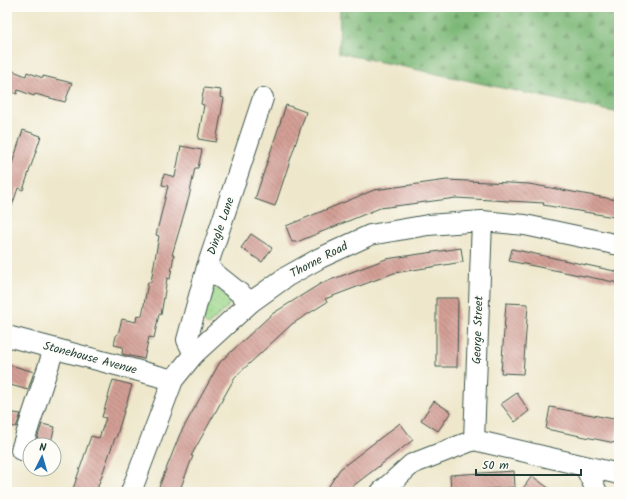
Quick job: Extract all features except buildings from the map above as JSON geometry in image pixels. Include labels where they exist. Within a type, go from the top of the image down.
[{"type":"street","name":"Dingle Lane","points":[[194,354],[187,340],[207,267],[264,98]]},
{"type":"street","name":"Thorne Road","points":[[131,492],[173,380],[194,354],[251,302],[299,270],[370,235],[428,225],[482,221],[525,225],[619,245]]},
{"type":"street","name":"George Street","points":[[474,440],[482,221]]},
{"type":"street","points":[[207,267],[251,302]]},
{"type":"street","name":"Stonehouse Avenue","points":[[7,336],[173,380]]},
{"type":"street","points":[[21,450],[54,349]]},
{"type":"street","points":[[381,492],[412,464],[474,440],[619,474]]},
{"type":"street","points":[[586,467],[597,492]]},
{"type":"green space","points":[[340,7],[619,7],[619,113],[339,53]]},
{"type":"green space","points":[[213,286],[232,299],[227,308],[208,325],[201,320]]}]
